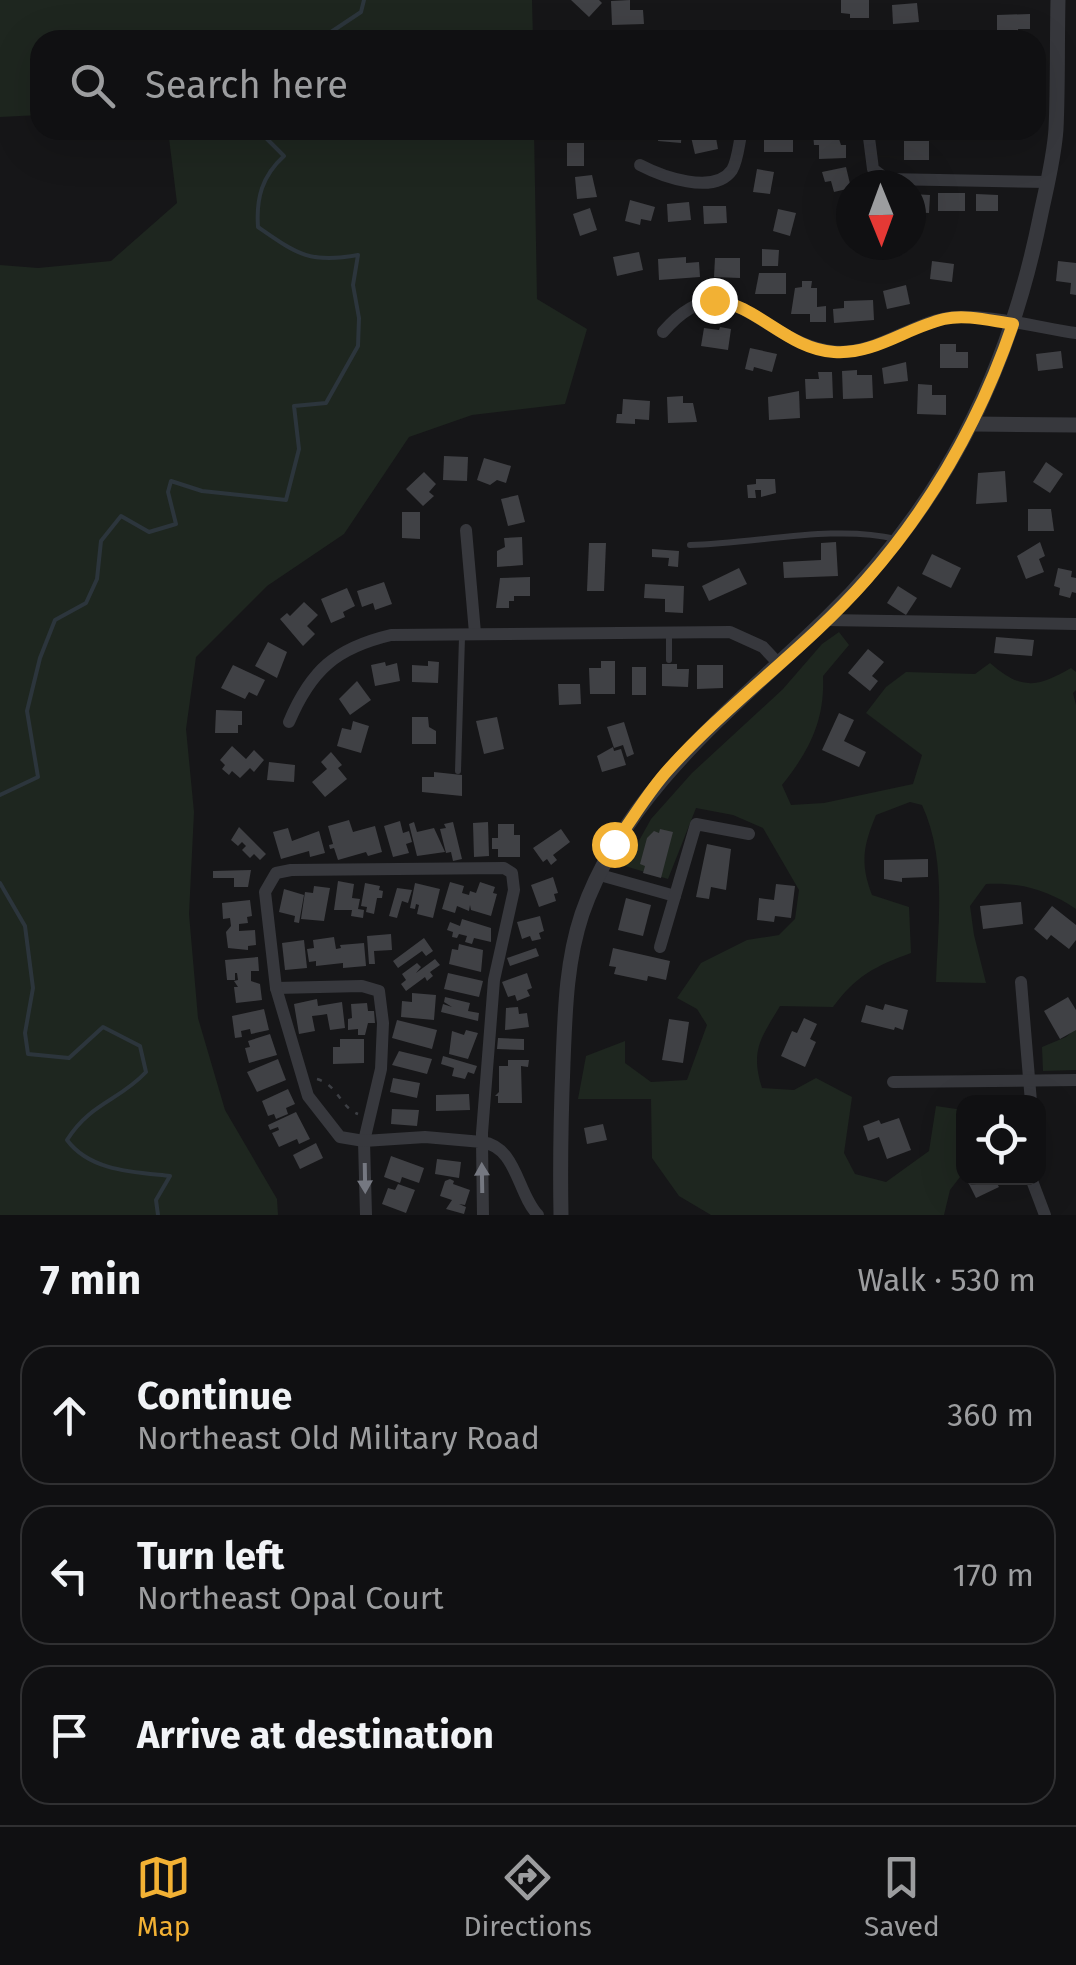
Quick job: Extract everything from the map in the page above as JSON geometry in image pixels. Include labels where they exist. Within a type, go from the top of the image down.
[{"type":"street","points":[[560,1215],[566,986],[582,914],[614,844],[667,771],[865,581],[921,510],[972,424],[998,368],[1028,278],[1056,132],[1058,0]]},
{"type":"street","points":[[640,164],[664,178],[695,183],[724,178],[734,167],[740,140]]},
{"type":"street","points":[[869,140],[872,169],[886,179],[1047,182]]},
{"type":"street","points":[[663,332],[681,310],[714,300],[730,302],[791,340],[834,352],[875,346],[947,318],[1076,332]]},
{"type":"street","points":[[972,424],[1076,425]]},
{"type":"street","points":[[466,530],[468,633]]},
{"type":"street","points":[[825,620],[1076,624]]},
{"type":"street","points":[[289,722],[314,675],[359,643],[391,636],[730,632],[762,647],[779,664]]},
{"type":"street","points":[[660,947],[696,824],[749,834]]},
{"type":"street","points":[[483,1215],[482,1142],[494,980],[514,890],[512,873],[504,868],[276,873],[265,892],[276,988],[308,1096],[340,1138],[364,1141],[425,1136],[482,1142],[490,1143],[508,1156],[530,1206],[538,1215]]},
{"type":"street","points":[[600,874],[675,896]]},
{"type":"street","points":[[1020,982],[1030,1095]]},
{"type":"street","points":[[276,988],[362,986],[379,991],[383,1023],[381,1069],[364,1141],[366,1215]]},
{"type":"street","points":[[892,1082],[1076,1080]]},
{"type":"street","points":[[1034,1185],[1044,1215]]},
{"type":"lane","points":[[690,544],[874,534],[898,540]]},
{"type":"lane","points":[[669,632],[669,660]]},
{"type":"lane","points":[[458,770],[468,633]]},
{"type":"path","points":[[300,1073],[330,1082],[349,1110],[369,1118]]},
{"type":"shaded area","points":[[0,0],[532,0],[533,30],[30,30],[30,116],[0,117]]},
{"type":"shaded area","points":[[169,140],[534,140],[537,299],[587,329],[565,404],[472,415],[409,437],[344,534],[267,586],[196,657],[186,729],[194,812],[189,914],[198,1018],[225,1110],[277,1199],[278,1215],[0,1215],[0,265],[38,268],[111,261],[177,203]]},
{"type":"shaded area","points":[[839,632],[849,645],[823,676],[821,707],[813,735],[782,785],[791,805],[824,803],[913,784],[922,755],[866,713],[886,687],[906,672],[975,674],[990,663],[1011,678],[1029,683],[1071,668],[1076,672],[1076,909],[1033,889],[986,884],[970,906],[986,983],[936,982],[939,892],[930,826],[922,805],[910,802],[876,815],[865,855],[868,884],[872,895],[909,907],[911,953],[867,973],[833,1007],[780,1006],[759,1045],[757,1064],[762,1088],[794,1090],[816,1078],[852,1097],[844,1153],[855,1174],[886,1182],[929,1151],[936,1106],[956,1109],[956,1182],[944,1215],[711,1215],[679,1196],[652,1158],[651,1099],[578,1099],[586,1056],[625,1041],[625,1063],[651,1082],[687,1080],[707,1025],[697,1009],[677,998],[701,963],[747,940],[779,935],[795,919],[799,890],[763,828],[733,815],[696,808],[668,879],[625,866],[651,819],[692,773],[783,689],[822,644]]},
{"type":"shaded area","points":[[1076,1028],[1076,1070],[1043,1071],[1042,1047]]},
{"type":"building","points":[[571,0],[599,0],[602,3],[589,17]]},
{"type":"building","points":[[630,0],[630,10],[643,10],[644,24],[612,25],[611,1]]},
{"type":"building","points":[[841,0],[869,0],[869,18],[850,18],[850,14],[841,13]]},
{"type":"building","points":[[917,3],[919,22],[893,24],[892,5]]},
{"type":"building","points":[[1030,14],[1030,29],[997,30],[997,15]]},
{"type":"building","points":[[692,140],[716,140],[718,149],[695,154]]},
{"type":"building","points":[[764,140],[793,140],[793,152],[764,152]]},
{"type":"building","points":[[814,140],[839,140],[841,145],[846,145],[846,158],[819,159],[819,145],[814,145]]},
{"type":"building","points":[[904,141],[929,141],[929,160],[904,160]]},
{"type":"building","points":[[567,143],[584,143],[584,166],[567,166]]},
{"type":"building","points":[[846,167],[847,170],[836,170],[834,192],[831,181],[825,182],[822,172]]},
{"type":"building","points":[[757,169],[774,172],[770,194],[753,192]]},
{"type":"building","points":[[592,175],[597,197],[577,199],[575,177]]},
{"type":"building","points":[[938,193],[965,193],[965,211],[938,211]]},
{"type":"building","points":[[976,194],[998,195],[998,211],[976,211]]},
{"type":"building","points":[[926,195],[930,195],[926,213]]},
{"type":"building","points":[[630,200],[655,207],[651,221],[641,219],[640,225],[625,221]]},
{"type":"building","points":[[689,202],[691,220],[668,222],[667,204]]},
{"type":"building","points":[[703,206],[726,206],[727,223],[704,224]]},
{"type":"building","points":[[590,208],[597,230],[580,236],[573,214]]},
{"type":"building","points":[[778,209],[796,213],[790,236],[773,231]]},
{"type":"building","points":[[762,249],[779,250],[778,266],[762,266]]},
{"type":"building","points":[[639,252],[643,270],[617,276],[613,257]]},
{"type":"building","points":[[686,257],[686,263],[699,262],[700,277],[659,280],[658,259]]},
{"type":"building","points":[[715,258],[740,258],[740,278],[714,277]]},
{"type":"building","points":[[932,261],[954,264],[952,282],[930,279]]},
{"type":"building","points":[[1058,261],[1076,263],[1076,295],[1070,294],[1071,283],[1056,281]]},
{"type":"building","points":[[759,273],[786,273],[786,294],[755,294]]},
{"type":"building","points":[[802,281],[812,281],[811,288],[817,288],[817,307],[826,306],[826,322],[810,322],[810,314],[791,314],[795,288],[802,287]]},
{"type":"building","points":[[906,285],[910,304],[887,309],[883,291]]},
{"type":"building","points":[[873,300],[874,320],[834,323],[833,309],[844,308],[844,301]]},
{"type":"building","points":[[704,328],[731,329],[728,350],[701,346]]},
{"type":"building","points":[[940,344],[956,344],[956,352],[968,352],[968,368],[940,368]]},
{"type":"building","points":[[750,348],[777,354],[772,372],[745,369]]},
{"type":"building","points":[[1061,351],[1063,368],[1038,371],[1036,354]]},
{"type":"building","points":[[906,362],[908,381],[884,384],[882,368]]},
{"type":"building","points":[[857,370],[857,375],[872,375],[873,398],[843,399],[842,371]]},
{"type":"building","points":[[818,372],[832,372],[833,398],[806,399],[805,379],[819,379]]},
{"type":"building","points":[[918,384],[932,385],[932,395],[946,395],[946,415],[917,414]]},
{"type":"building","points":[[799,391],[800,418],[769,420],[768,397]]},
{"type":"building","points":[[683,396],[683,403],[693,403],[697,422],[668,423],[667,397]]},
{"type":"building","points":[[623,399],[650,401],[649,420],[616,423],[617,414],[622,414]]},
{"type":"building","points":[[444,456],[468,457],[467,481],[443,480]]},
{"type":"building","points":[[484,458],[511,466],[506,483],[497,480],[490,485],[477,480]]},
{"type":"building","points":[[1046,462],[1063,474],[1050,493],[1033,482]]},
{"type":"building","points":[[1005,471],[1007,502],[976,504],[978,473]]},
{"type":"building","points":[[424,472],[436,484],[429,492],[434,496],[423,506],[406,489]]},
{"type":"building","points":[[756,479],[775,479],[776,493],[761,497],[761,490],[755,490],[756,498],[748,498],[747,485],[756,484]]},
{"type":"building","points":[[518,495],[525,522],[508,526],[501,499]]},
{"type":"building","points":[[1028,509],[1051,509],[1054,531],[1028,531]]},
{"type":"building","points":[[402,512],[420,512],[420,539],[402,538]]},
{"type":"building","points":[[522,537],[523,565],[497,567],[497,551],[505,547],[504,538]]},
{"type":"building","points":[[836,542],[838,576],[784,578],[783,562],[821,560],[821,543]]},
{"type":"building","points":[[1040,542],[1045,556],[1039,559],[1044,572],[1026,579],[1017,556]]},
{"type":"building","points":[[589,543],[606,543],[604,591],[587,591]]},
{"type":"building","points":[[652,549],[679,551],[678,567],[668,566],[669,558],[652,557]]},
{"type":"building","points":[[932,554],[961,568],[951,588],[922,574]]},
{"type":"building","points":[[739,568],[747,584],[709,601],[702,586]]},
{"type":"building","points":[[1058,568],[1072,571],[1071,577],[1076,578],[1076,593],[1072,592],[1070,598],[1059,595],[1060,588],[1054,586]]},
{"type":"building","points":[[530,577],[530,596],[514,596],[509,608],[496,608],[500,578]]},
{"type":"building","points":[[384,582],[392,604],[375,610],[373,603],[362,607],[357,591]]},
{"type":"building","points":[[645,584],[684,586],[683,613],[665,612],[665,599],[644,598]]},
{"type":"building","points":[[898,586],[917,598],[906,615],[887,603]]},
{"type":"building","points":[[347,588],[355,606],[343,612],[345,617],[331,623],[321,599]]},
{"type":"building","points":[[304,602],[318,615],[307,626],[315,634],[303,646],[280,619],[287,613],[290,616]]},
{"type":"building","points":[[996,637],[1034,640],[1032,656],[994,653]]},
{"type":"building","points":[[268,642],[287,652],[277,678],[255,666]]},
{"type":"building","points":[[868,649],[884,662],[872,676],[878,681],[870,691],[848,673]]},
{"type":"building","points":[[428,661],[439,662],[438,683],[412,682],[412,665],[428,666]]},
{"type":"building","points":[[601,661],[615,661],[615,694],[590,694],[589,668],[601,668]]},
{"type":"building","points":[[385,662],[386,666],[397,663],[400,681],[375,686],[371,665]]},
{"type":"building","points":[[662,664],[689,669],[688,687],[662,686]]},
{"type":"building","points":[[233,665],[265,680],[257,696],[249,692],[245,699],[221,688]]},
{"type":"building","points":[[697,665],[723,665],[723,688],[697,689]]},
{"type":"building","points":[[632,667],[646,667],[646,695],[632,695]]},
{"type":"building","points":[[357,681],[371,700],[350,715],[339,699]]},
{"type":"building","points":[[558,684],[580,684],[581,704],[559,705]]},
{"type":"building","points":[[216,710],[242,711],[238,733],[215,733]]},
{"type":"building","points":[[839,713],[854,720],[844,741],[866,752],[859,767],[822,750]]},
{"type":"building","points":[[412,717],[428,717],[429,727],[436,731],[436,744],[412,744]]},
{"type":"building","points":[[497,717],[504,749],[484,754],[476,721]]},
{"type":"building","points":[[353,721],[369,726],[361,753],[337,746],[342,728],[351,730]]},
{"type":"building","points":[[624,722],[634,754],[627,757],[623,745],[614,748],[607,727]]},
{"type":"building","points":[[232,746],[246,759],[254,750],[264,760],[254,772],[250,768],[240,778],[232,771],[229,775],[220,760]]},
{"type":"building","points":[[613,747],[614,751],[621,749],[626,765],[602,772],[597,756]]},
{"type":"building","points":[[331,752],[347,779],[325,797],[312,782],[327,769],[321,762]]},
{"type":"building","points":[[269,762],[295,765],[294,782],[267,780]]},
{"type":"building","points":[[434,772],[462,775],[462,796],[422,792],[422,777],[434,777]]},
{"type":"building","points":[[349,820],[353,832],[375,826],[382,852],[338,860],[334,848],[330,849],[333,844],[328,826]]},
{"type":"building","points":[[400,821],[403,833],[409,831],[412,842],[406,844],[409,853],[393,857],[384,826]]},
{"type":"building","points":[[414,822],[417,832],[434,828],[445,852],[417,856],[409,824]]},
{"type":"building","points":[[453,822],[462,859],[453,861],[451,852],[446,853],[440,829]]},
{"type":"building","points":[[488,822],[489,856],[474,857],[473,823]]},
{"type":"building","points":[[498,824],[514,824],[514,835],[520,835],[520,857],[498,857],[498,849],[492,849],[492,838],[498,838]]},
{"type":"building","points":[[239,827],[266,854],[260,860],[254,854],[250,858],[242,850],[246,846],[242,842],[238,846],[231,840]]},
{"type":"building","points":[[288,828],[292,841],[319,831],[325,853],[310,857],[309,851],[281,859],[273,832]]},
{"type":"building","points":[[561,829],[570,842],[553,855],[557,860],[551,865],[547,859],[543,862],[533,848]]},
{"type":"building","points":[[660,829],[673,832],[661,878],[643,873],[645,866],[640,864],[647,838]]},
{"type":"building","points":[[707,844],[731,849],[726,890],[711,887],[709,899],[696,897]]},
{"type":"building","points":[[928,859],[928,877],[902,878],[902,882],[884,879],[884,860]]},
{"type":"building","points":[[251,870],[248,887],[234,887],[234,878],[213,878],[213,871]]},
{"type":"building","points":[[553,877],[556,901],[539,907],[531,885]]},
{"type":"building","points":[[338,881],[354,884],[352,898],[360,899],[358,909],[364,910],[363,918],[351,916],[352,910],[334,910]]},
{"type":"building","points":[[450,882],[464,886],[462,893],[469,895],[470,891],[476,893],[480,882],[495,887],[491,916],[471,910],[470,905],[469,911],[457,906],[455,913],[442,909]]},
{"type":"building","points":[[365,883],[380,886],[383,891],[382,898],[377,898],[374,914],[361,906]]},
{"type":"building","points":[[415,883],[440,889],[433,918],[417,914],[419,905],[410,908]]},
{"type":"building","points":[[776,884],[795,886],[791,918],[757,920],[759,898],[774,900]]},
{"type":"building","points":[[314,886],[330,888],[324,921],[301,919],[305,892],[313,893]]},
{"type":"building","points":[[397,888],[412,890],[408,903],[402,901],[397,918],[389,916]]},
{"type":"building","points":[[284,889],[304,895],[299,923],[294,922],[295,916],[279,912]]},
{"type":"building","points":[[626,898],[651,905],[643,936],[618,930]]},
{"type":"building","points":[[250,900],[252,916],[247,917],[248,923],[239,924],[239,931],[255,930],[256,945],[248,946],[248,950],[228,948],[226,932],[231,926],[230,918],[223,919],[222,903]]},
{"type":"building","points":[[1021,902],[1023,924],[983,929],[980,906]]},
{"type":"building","points":[[1052,906],[1076,925],[1076,940],[1069,949],[1051,935],[1047,940],[1034,929]]},
{"type":"building","points":[[540,916],[544,931],[539,933],[541,939],[522,939],[517,922]]},
{"type":"building","points":[[462,919],[491,928],[491,942],[474,938],[472,944],[465,942],[467,936],[452,937],[453,932],[447,930],[450,922],[460,926]]},
{"type":"building","points":[[391,934],[392,950],[374,951],[375,964],[369,964],[367,936]]},
{"type":"building","points":[[334,937],[336,949],[340,945],[364,943],[366,966],[343,968],[343,963],[316,966],[316,961],[309,962],[307,949],[314,948],[313,940]]},
{"type":"building","points":[[424,938],[433,951],[426,956],[422,951],[398,968],[393,961]]},
{"type":"building","points":[[304,940],[307,968],[285,970],[282,943]]},
{"type":"building","points":[[459,944],[483,950],[481,972],[449,964],[452,949],[458,950]]},
{"type":"building","points":[[536,948],[539,956],[510,966],[507,958]]},
{"type":"building","points":[[613,948],[670,961],[666,980],[648,976],[647,981],[614,974],[616,967],[609,966]]},
{"type":"building","points":[[258,957],[259,971],[251,971],[251,981],[260,984],[262,1000],[236,1003],[237,973],[235,980],[227,980],[225,960]]},
{"type":"building","points":[[435,959],[440,965],[430,972],[433,976],[427,981],[425,977],[406,991],[401,984],[406,980],[402,974],[417,963],[421,967],[416,973]]},
{"type":"building","points":[[448,973],[483,981],[479,997],[444,989]]},
{"type":"building","points":[[527,973],[532,988],[527,990],[530,996],[517,1001],[515,995],[508,997],[502,982]]},
{"type":"building","points":[[412,993],[436,995],[434,1020],[401,1017],[402,1001],[412,1002]]},
{"type":"building","points":[[445,997],[470,1003],[468,1011],[479,1013],[478,1021],[441,1012],[443,1004],[452,1007],[444,1002]]},
{"type":"building","points":[[1068,997],[1076,1010],[1076,1030],[1060,1039],[1044,1011]]},
{"type":"building","points":[[317,999],[318,1006],[342,1002],[345,1028],[330,1030],[327,1014],[312,1016],[315,1031],[299,1034],[294,1004]]},
{"type":"building","points":[[367,1003],[368,1011],[374,1011],[375,1023],[368,1023],[365,1035],[358,1035],[358,1029],[348,1030],[351,1004]]},
{"type":"building","points":[[885,1004],[908,1010],[903,1030],[861,1022],[866,1005],[883,1010]]},
{"type":"building","points":[[518,1007],[519,1014],[527,1013],[529,1027],[505,1030],[506,1008]]},
{"type":"building","points":[[264,1009],[269,1030],[251,1034],[250,1029],[241,1031],[242,1037],[235,1038],[232,1016]]},
{"type":"building","points":[[804,1018],[817,1024],[810,1039],[816,1042],[805,1067],[781,1056],[792,1031],[797,1033]]},
{"type":"building","points":[[669,1019],[689,1022],[683,1063],[662,1060]]},
{"type":"building","points":[[397,1020],[437,1030],[432,1049],[392,1038]]},
{"type":"building","points":[[466,1030],[478,1033],[468,1059],[449,1054],[452,1031],[464,1035]]},
{"type":"building","points":[[270,1034],[277,1055],[249,1063],[245,1048],[250,1047],[248,1041]]},
{"type":"building","points":[[498,1038],[524,1039],[524,1050],[497,1049]]},
{"type":"building","points":[[340,1039],[364,1039],[364,1063],[333,1064],[333,1047],[340,1047]]},
{"type":"building","points":[[399,1051],[432,1059],[427,1074],[392,1065]]},
{"type":"building","points":[[443,1056],[477,1066],[474,1074],[468,1072],[465,1079],[452,1076],[454,1068],[441,1064]]},
{"type":"building","points":[[278,1059],[286,1080],[257,1092],[247,1072]]},
{"type":"building","points":[[508,1060],[529,1060],[528,1067],[521,1066],[522,1103],[498,1103],[495,1096],[499,1092],[499,1066],[508,1066]]},
{"type":"building","points":[[393,1078],[420,1083],[417,1098],[390,1092]]},
{"type":"building","points":[[288,1089],[295,1104],[286,1108],[288,1114],[276,1119],[274,1114],[268,1116],[262,1101]]},
{"type":"building","points":[[469,1094],[470,1110],[436,1111],[436,1095]]},
{"type":"building","points":[[392,1109],[419,1110],[417,1126],[391,1124]]},
{"type":"building","points":[[296,1112],[310,1139],[299,1144],[297,1139],[279,1147],[272,1133],[278,1127],[270,1130],[268,1125]]},
{"type":"building","points":[[899,1118],[911,1150],[887,1159],[879,1137],[868,1141],[863,1126]]},
{"type":"building","points":[[603,1124],[607,1140],[587,1144],[584,1128]]},
{"type":"building","points":[[316,1143],[323,1158],[300,1169],[293,1155]]},
{"type":"building","points":[[391,1156],[424,1168],[419,1183],[402,1177],[400,1183],[384,1177]]},
{"type":"building","points":[[437,1159],[461,1162],[459,1178],[435,1174]]},
{"type":"building","points":[[450,1179],[470,1190],[465,1205],[459,1204],[466,1207],[464,1214],[446,1209],[452,1200],[440,1196],[445,1181]]},
{"type":"building","points":[[398,1184],[415,1190],[406,1213],[382,1204],[388,1188],[395,1190]]},
{"type":"building","points":[[970,1185],[999,1187],[976,1198]]},
{"type":"waterway","points":[[334,30],[361,12],[364,0]]},
{"type":"waterway","points":[[0,795],[38,777],[27,711],[40,658],[55,620],[86,603],[97,579],[101,541],[121,516],[149,532],[176,524],[168,492],[171,481],[202,491],[286,500],[299,449],[294,406],[326,403],[358,346],[359,318],[353,285],[358,255],[328,258],[305,254],[258,227],[262,188],[270,171],[284,156],[268,140]]},
{"type":"waterway","points":[[0,883],[25,926],[33,988],[25,1033],[28,1054],[69,1058],[103,1027],[140,1046],[146,1072],[85,1118],[67,1140],[100,1164],[170,1176],[156,1200],[158,1215]]},
{"type":"route","points":[[614,844],[667,771],[865,581],[921,510],[972,424],[1013,324],[947,318],[875,346],[834,352],[791,340],[730,302],[714,300]]}]
